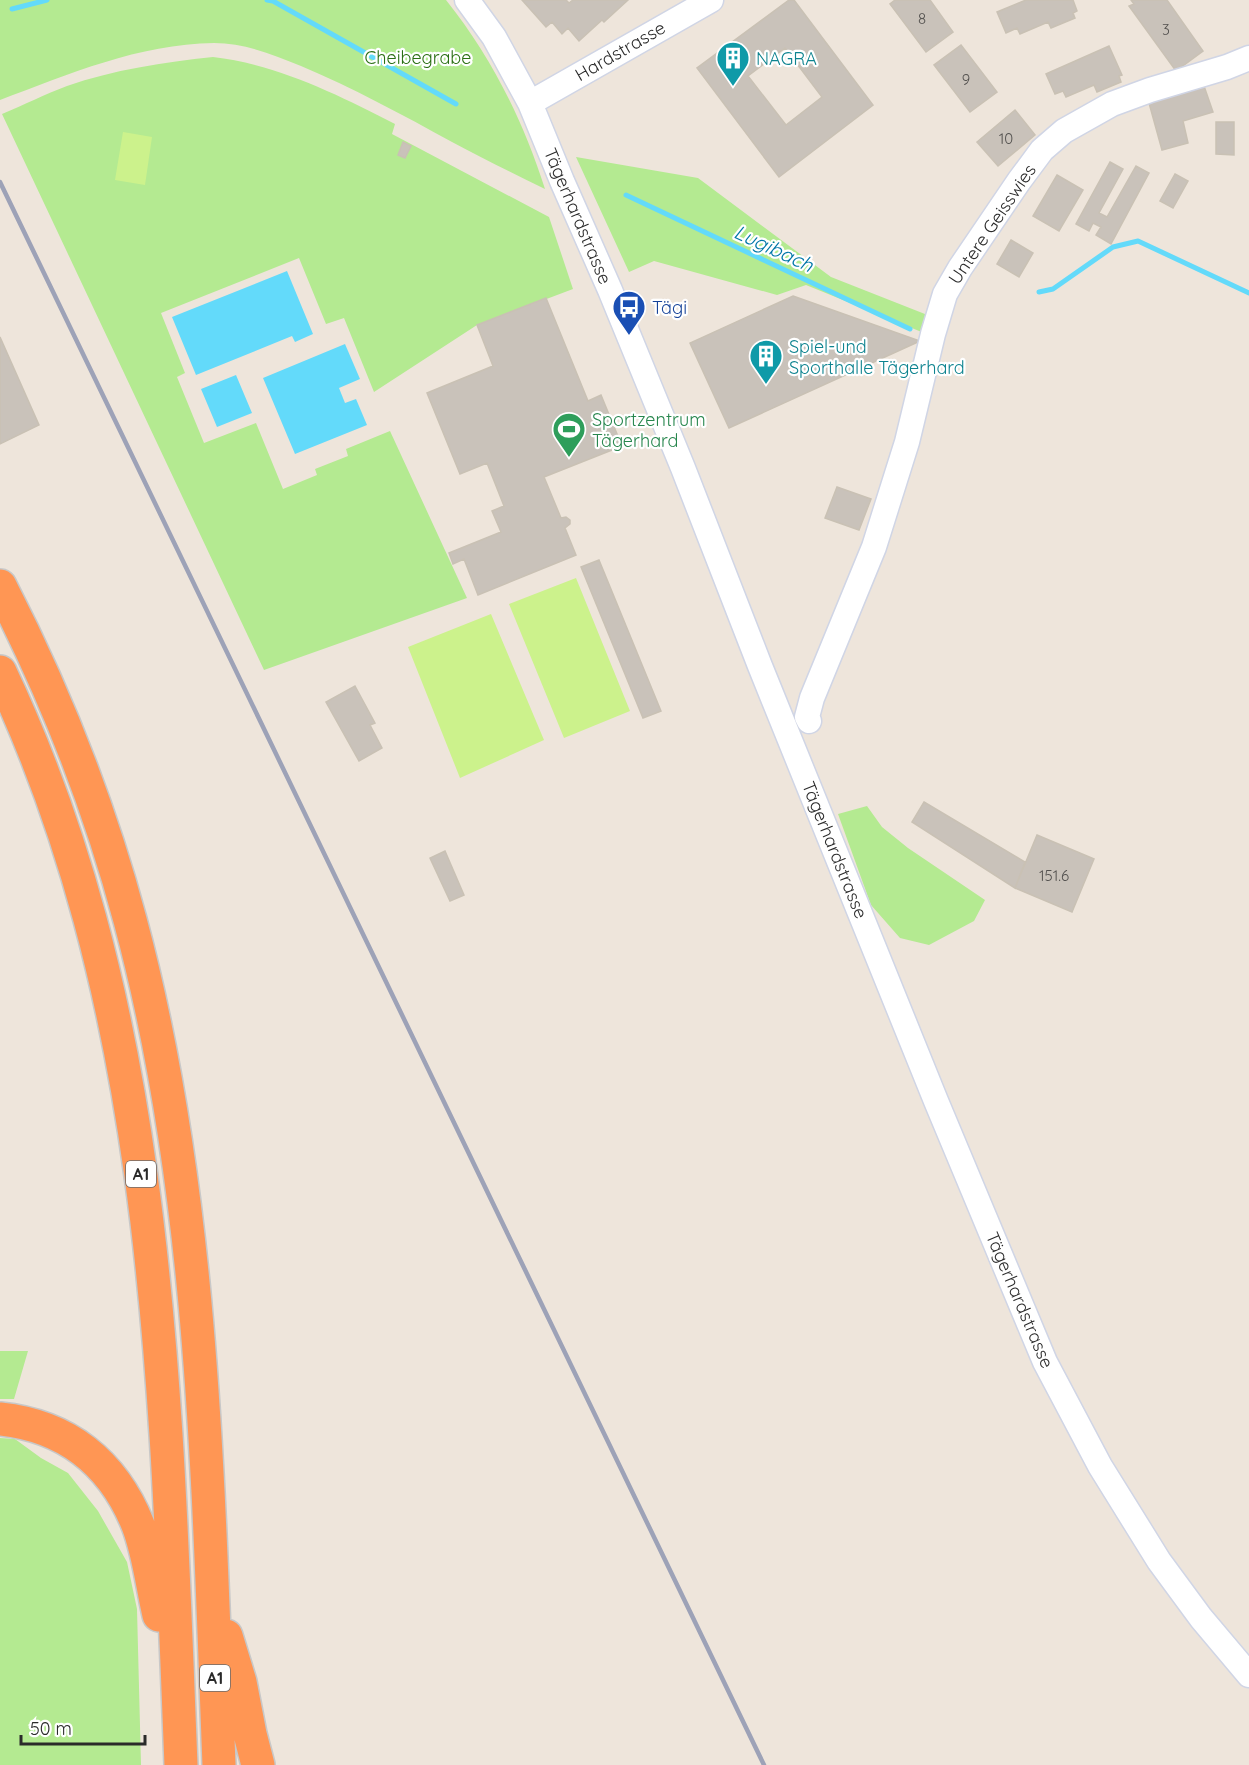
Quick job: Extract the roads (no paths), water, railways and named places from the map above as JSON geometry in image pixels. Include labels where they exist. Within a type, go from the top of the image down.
[{"type":"highway","name":"A1","points":[[0,586],[57,706],[90,792],[130,921],[152,1010],[175,1143],[192,1277],[203,1423],[219,1765]]},
{"type":"highway","name":"A1","points":[[0,672],[39,762],[82,889],[107,985],[131,1106],[148,1226],[162,1370],[181,1765]]},
{"type":"highway","points":[[0,1419],[29,1423],[73,1442],[92,1456],[116,1484],[138,1526],[178,1695]]},
{"type":"highway","points":[[212,1590],[240,1682],[258,1765]]},
{"type":"street","name":"Tägerhardstrasse","points":[[467,0],[494,37],[530,103],[670,436],[760,666],[936,1101],[1046,1362],[1100,1466],[1159,1561],[1201,1618],[1249,1675]]},
{"type":"street","name":"Hardstrasse","points":[[530,103],[711,0]]},
{"type":"street","name":"Untere Geisswies","points":[[809,721],[807,717],[812,698],[874,547],[907,442],[945,294],[960,268],[1042,150],[1064,130],[1112,104],[1249,58]]},
{"type":"water","points":[[287,271],[313,334],[295,342],[292,336],[196,375],[172,317]]},
{"type":"water","points":[[345,344],[360,379],[339,388],[345,403],[356,399],[367,425],[295,454],[263,378]]},
{"type":"water","points":[[236,375],[252,413],[217,427],[201,389]]},
{"type":"waterway","name":"Lugibach","points":[[12,9],[47,0]]},
{"type":"waterway","name":"Lugibach","points":[[267,0],[273,1],[456,104]]},
{"type":"waterway","name":"Lugibach","points":[[626,195],[910,329]]},
{"type":"waterway","name":"Lugibach","points":[[1039,292],[1053,289],[1113,247],[1138,241],[1249,293]]},
{"type":"railway","points":[[0,182],[764,1765]]},
{"type":"place","name":"NAGRA","points":[[733,87]]},
{"type":"place","name":"Tägi","points":[[629,336]]},
{"type":"place","name":"Spiel-und Sporthalle Tägerhard","points":[[766,385]]},
{"type":"place","name":"Sportzentrum Tägerhard","points":[[569,458]]},
{"type":"park label","name":"Cheibegrabe","points":[[418,57]]}]
